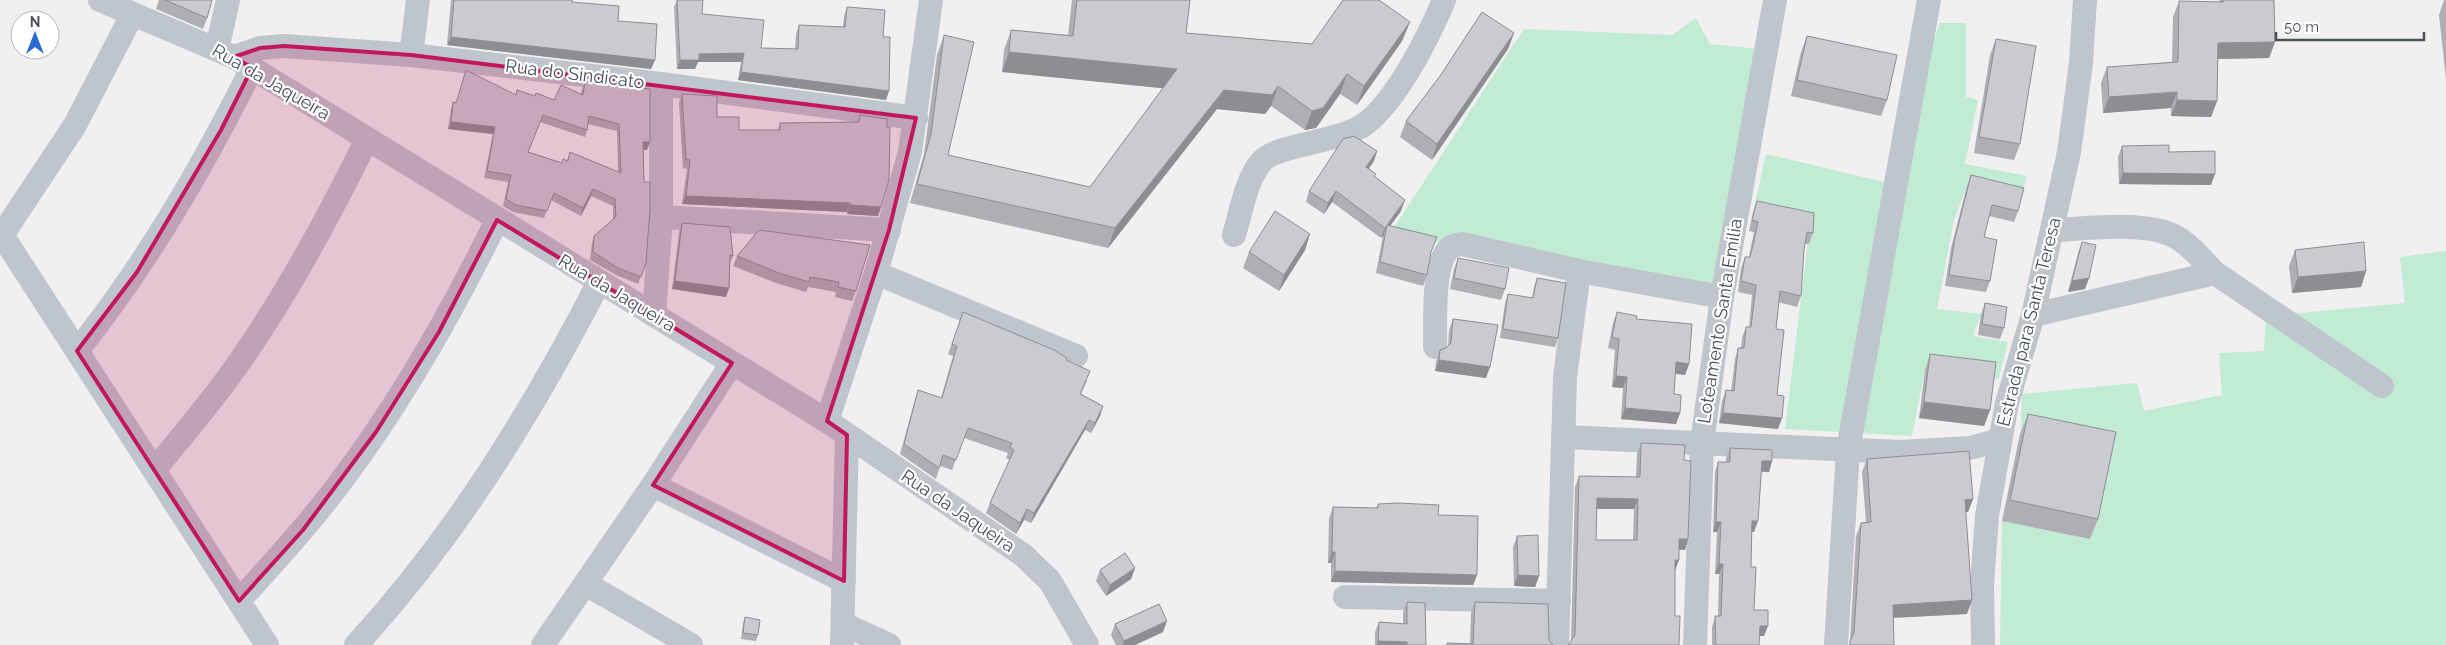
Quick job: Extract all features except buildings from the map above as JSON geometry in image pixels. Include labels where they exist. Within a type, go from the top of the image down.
[{"type":"street","name":"Rua da Jaqueira","points":[[100,0],[234,58],[827,421],[1023,555],[1050,581],[1087,645]]},
{"type":"street","points":[[78,351],[110,310],[163,231],[221,130],[234,58],[228,0]]},
{"type":"street","points":[[411,55],[418,0]]},
{"type":"street","points":[[827,421],[889,230],[916,118],[932,0]]},
{"type":"street","points":[[1234,235],[1250,183],[1263,160],[1280,151],[1343,136],[1365,124],[1382,107],[1403,78],[1432,29],[1444,0]]},
{"type":"street","name":"Loteamento Santa Emilia","points":[[1695,645],[1702,443],[1722,297],[1775,0]]},
{"type":"street","points":[[1836,645],[1848,450],[1929,0]]},
{"type":"street","name":"Estrada para Santa Teresa","points":[[1983,645],[1982,585],[1987,516],[2007,403],[2033,315],[2069,152],[2081,63],[2085,0]]},
{"type":"street","points":[[132,15],[74,125],[1,234],[267,645]]},
{"type":"street","name":"Rua do Sindicato","points":[[234,58],[260,48],[284,46],[411,55],[661,84],[916,118]]},
{"type":"street","points":[[654,315],[661,217],[661,84]]},
{"type":"street","points":[[154,470],[219,390],[273,310],[306,256],[367,139]]},
{"type":"street","points":[[661,217],[889,230]]},
{"type":"street","points":[[239,601],[303,530],[376,432],[438,332],[497,220]]},
{"type":"street","points":[[2052,230],[2147,227],[2172,235],[2198,255],[2215,273],[2382,386]]},
{"type":"street","points":[[1435,347],[1438,274],[1443,256],[1451,247],[1462,244],[1579,270],[1722,297]]},
{"type":"street","points":[[1557,645],[1565,377],[1579,270]]},
{"type":"street","points":[[876,273],[1076,356]]},
{"type":"street","points":[[2033,315],[2215,273]]},
{"type":"street","points":[[356,645],[393,605],[437,550],[474,497],[541,390],[599,282]]},
{"type":"street","points":[[543,645],[653,485],[732,363]]},
{"type":"street","points":[[847,435],[842,635],[889,645]]},
{"type":"street","points":[[1564,437],[1900,452],[1970,448],[2000,440]]},
{"type":"street","points":[[653,485],[844,581]]},
{"type":"street","points":[[586,584],[692,645]]},
{"type":"street","points":[[1345,597],[1559,600]]},
{"type":"highlighted area","points":[[284,46],[411,55],[916,118],[889,230],[827,421],[847,435],[844,581],[653,485],[732,363],[497,220],[439,332],[376,432],[303,530],[239,601],[77,351],[137,272],[221,130],[252,68],[234,57],[260,48]]},
{"type":"green space","points":[[1696,18],[1710,44],[1760,49],[1714,291],[1446,245],[1393,229],[1524,29],[1672,35]]},
{"type":"green space","points":[[1940,23],[1966,23],[1966,97],[1978,100],[1965,164],[2027,176],[2020,199],[1967,186],[1954,220],[1937,309],[1981,314],[1973,336],[2008,342],[1999,379],[1925,370],[1912,436],[1785,429],[1810,224],[1753,212],[1766,154],[1884,182],[1909,55],[1928,56]]},
{"type":"green space","points":[[2446,251],[2446,645],[2000,645],[2002,521],[2090,539],[2108,452],[2021,433],[2022,394],[2137,383],[2144,411],[2222,395],[2219,353],[2264,351],[2266,316],[2405,303],[2400,257]]}]
